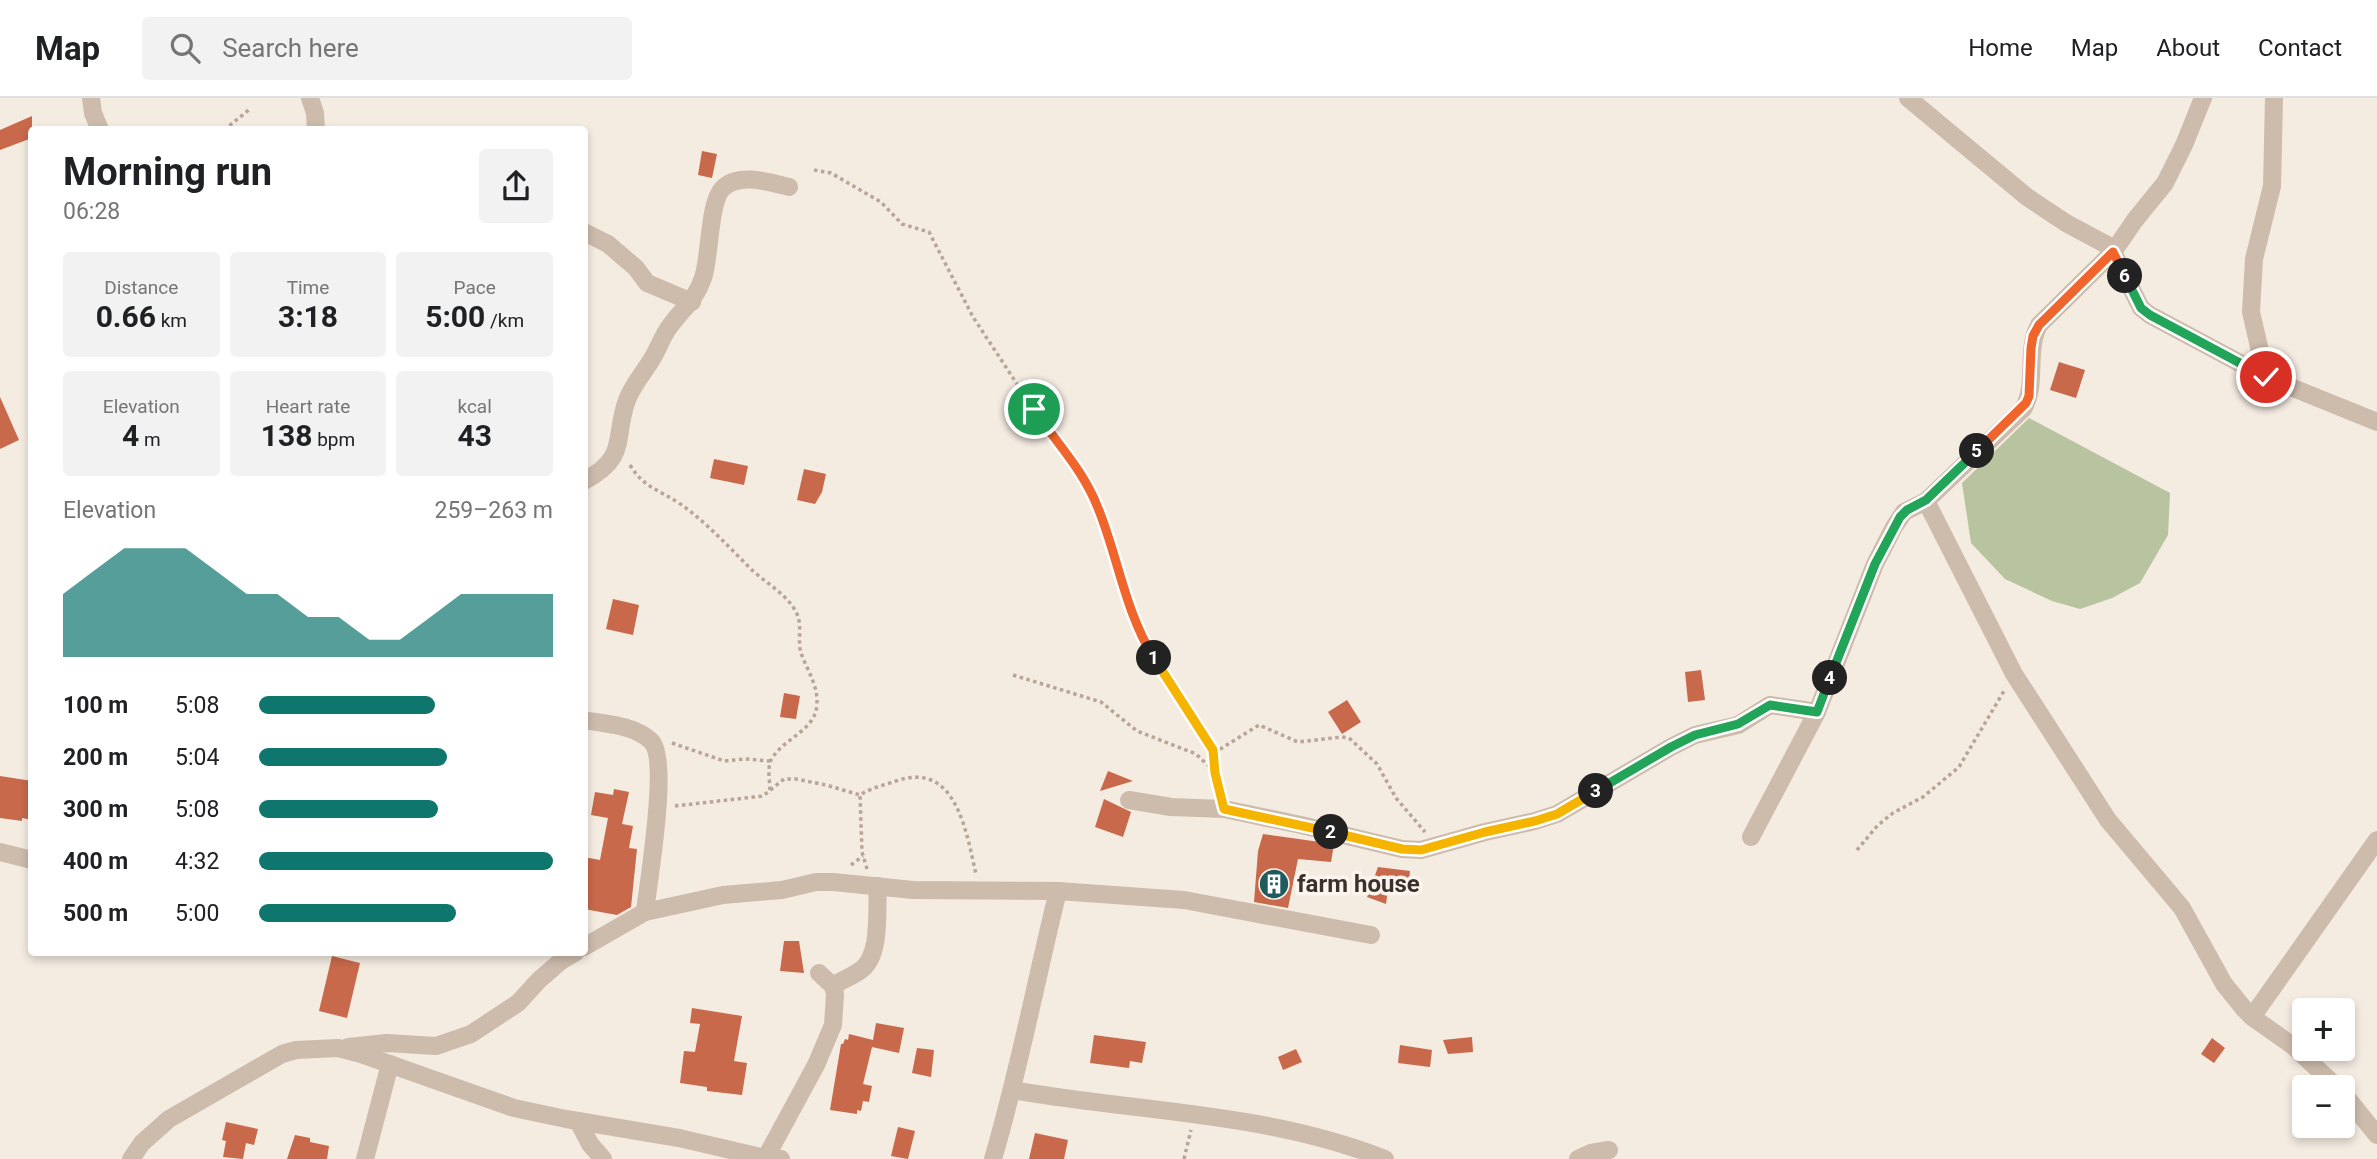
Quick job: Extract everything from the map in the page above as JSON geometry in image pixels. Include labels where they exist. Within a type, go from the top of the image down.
[{"type":"street","points":[[91,98],[98,126]]},
{"type":"street","points":[[310,98],[316,113],[316,126]]},
{"type":"street","points":[[1908,98],[2027,197],[2066,223],[2107,245],[2141,308],[2161,322],[2266,377],[2377,422]]},
{"type":"street","points":[[1751,837],[1817,712],[1875,564],[1904,512],[1926,500],[2022,409],[2029,396],[2031,348],[2039,325],[2113,252],[2165,183],[2203,98]]},
{"type":"street","points":[[2266,377],[2251,312],[2253,259],[2272,186],[2274,98]]},
{"type":"street","points":[[588,479],[597,475],[614,457],[620,440],[626,401],[671,324],[692,302],[705,275],[715,211],[721,191],[734,182],[756,180],[789,187]]},
{"type":"street","points":[[588,234],[608,244],[636,268],[647,283],[692,302]]},
{"type":"street","points":[[1926,500],[2014,674],[2108,820],[2182,908],[2224,984],[2252,1017],[2292,1046],[2324,1075]]},
{"type":"street","points":[[1129,800],[1171,807],[1224,809],[1402,849],[1421,850],[1557,814],[1671,747],[1695,735],[1738,724],[1770,705],[1817,712]]},
{"type":"street","points":[[588,721],[632,730],[653,742],[659,758],[657,809],[645,912]]},
{"type":"street","points":[[2252,1017],[2377,840]]},
{"type":"street","points":[[0,852],[28,859]]},
{"type":"street","points":[[590,940],[645,912],[723,895],[782,890],[816,882],[913,890],[1058,891],[1184,900],[1371,935]]},
{"type":"street","points":[[833,986],[861,970],[872,955],[876,940],[875,886]]},
{"type":"street","points":[[993,1159],[1013,1090],[1058,891]]},
{"type":"street","points":[[131,1159],[142,1143],[169,1119],[282,1054],[296,1050],[387,1043],[436,1046],[471,1034],[518,1003],[540,980],[569,956]]},
{"type":"street","points":[[338,1048],[514,1108],[679,1138],[770,1159],[834,1025],[836,1003],[833,986],[819,973]]},
{"type":"street","points":[[365,1159],[390,1064]]},
{"type":"street","points":[[1013,1090],[1069,1100],[1195,1115],[1307,1134],[1344,1143],[1385,1159]]},
{"type":"street","points":[[2355,1108],[2377,1135]]},
{"type":"street","points":[[578,1121],[590,1144],[603,1159]]},
{"type":"street","points":[[1578,1159],[1591,1153],[1609,1150]]},
{"type":"path","points":[[229,126],[250,109]]},
{"type":"path","points":[[814,170],[831,173],[881,202],[902,224],[929,232],[973,317],[1046,428],[1066,450],[1099,509],[1126,596],[1147,647],[1214,754],[1215,773],[1224,809]]},
{"type":"path","points":[[620,440],[629,464],[640,479],[651,489],[679,503],[708,525],[750,569],[791,604],[797,614],[800,649],[815,686],[816,712],[804,730],[783,746],[771,761],[770,792]]},
{"type":"path","points":[[1857,850],[1878,825],[1893,813],[1923,797],[1959,767],[2014,674]]},
{"type":"path","points":[[1013,675],[1101,702],[1137,731],[1196,754],[1215,773]]},
{"type":"path","points":[[1214,754],[1259,725],[1298,742],[1349,738],[1377,764],[1412,820],[1439,845]]},
{"type":"path","points":[[653,742],[682,744],[724,761],[771,761]]},
{"type":"path","points":[[657,809],[753,798],[770,792],[779,781],[796,779],[860,795],[909,776],[922,776],[939,783],[954,804],[964,824],[980,889]]},
{"type":"path","points":[[860,795],[862,852],[875,886]]},
{"type":"path","points":[[1184,1159],[1195,1115]]},
{"type":"green space","points":[[2029,418],[2170,493],[2168,535],[2140,583],[2112,598],[2080,609],[2052,601],[2005,579],[1971,543],[1962,483]]},
{"type":"building","points":[[32,116],[32,126],[28,126],[28,140],[0,150],[0,130]]},
{"type":"building","points":[[702,151],[717,154],[712,178],[698,175]]},
{"type":"building","points":[[2059,362],[2085,370],[2076,398],[2050,390]]},
{"type":"building","points":[[0,397],[19,440],[0,449]]},
{"type":"building","points":[[714,459],[748,466],[744,485],[710,478]]},
{"type":"building","points":[[804,469],[826,474],[822,492],[815,504],[797,500]]},
{"type":"building","points":[[613,599],[639,605],[633,635],[606,629]]},
{"type":"building","points":[[1701,670],[1705,700],[1688,702],[1685,672]]},
{"type":"building","points":[[784,693],[800,696],[796,719],[780,717]]},
{"type":"building","points":[[1347,700],[1361,722],[1342,734],[1328,712]]},
{"type":"building","points":[[1108,771],[1133,781],[1100,791]]},
{"type":"building","points":[[0,776],[28,780],[28,819],[0,818]]},
{"type":"building","points":[[614,789],[629,792],[622,824],[633,826],[629,848],[637,849],[631,907],[617,915],[588,910],[588,858],[600,860],[608,818],[591,815],[595,792],[613,795]]},
{"type":"building","points":[[1104,799],[1131,812],[1123,837],[1095,827]]},
{"type":"building","name":"farm house","points":[[1263,834],[1334,844],[1331,862],[1298,859],[1288,908],[1254,902],[1258,851]]},
{"type":"building","points":[[1378,867],[1410,871],[1408,892],[1388,889],[1386,904],[1367,897]]},
{"type":"building","points":[[784,941],[799,941],[804,973],[780,971]]},
{"type":"building","points":[[332,956],[360,963],[347,1018],[319,1011]]},
{"type":"building","points":[[692,1008],[742,1016],[734,1061],[747,1063],[742,1095],[707,1091],[707,1087],[680,1083],[684,1051],[695,1052],[700,1024],[690,1023]]},
{"type":"building","points":[[876,1023],[904,1028],[899,1053],[872,1047],[863,1084],[872,1086],[869,1102],[863,1101],[861,1111],[857,1110],[857,1114],[830,1110],[841,1044],[845,1039],[848,1040],[849,1034],[873,1040]]},
{"type":"building","points":[[1094,1035],[1146,1042],[1142,1063],[1130,1061],[1129,1068],[1090,1063]]},
{"type":"building","points":[[1472,1037],[1473,1052],[1448,1054],[1443,1040]]},
{"type":"building","points":[[2212,1038],[2225,1048],[2214,1063],[2201,1054]]},
{"type":"building","points":[[1400,1045],[1432,1050],[1430,1067],[1398,1063]]},
{"type":"building","points":[[917,1048],[934,1050],[931,1077],[912,1073]]},
{"type":"building","points":[[1296,1049],[1302,1062],[1283,1070],[1278,1057]]},
{"type":"building","points":[[226,1122],[258,1129],[254,1145],[246,1143],[243,1159],[223,1157],[226,1141],[222,1140]]},
{"type":"building","points":[[898,1127],[915,1131],[908,1159],[891,1156]]},
{"type":"building","points":[[1035,1133],[1068,1140],[1064,1159],[1029,1159]]},
{"type":"building","points":[[295,1135],[329,1146],[327,1159],[287,1159]]},
{"type":"place","name":"farm house","points":[[1274,884]]},
{"type":"route","points":[[1034,409],[1046,428],[1066,450],[1099,509],[1126,596],[1147,647],[1212,748],[1220,800],[1224,809],[1402,849],[1421,850],[1557,814],[1671,747],[1695,735],[1731,727],[1770,705],[1817,712],[1875,564],[1900,517],[1926,500],[2022,409],[2029,396],[2031,348],[2039,325],[2113,252],[2141,308],[2161,322],[2266,377]]}]
